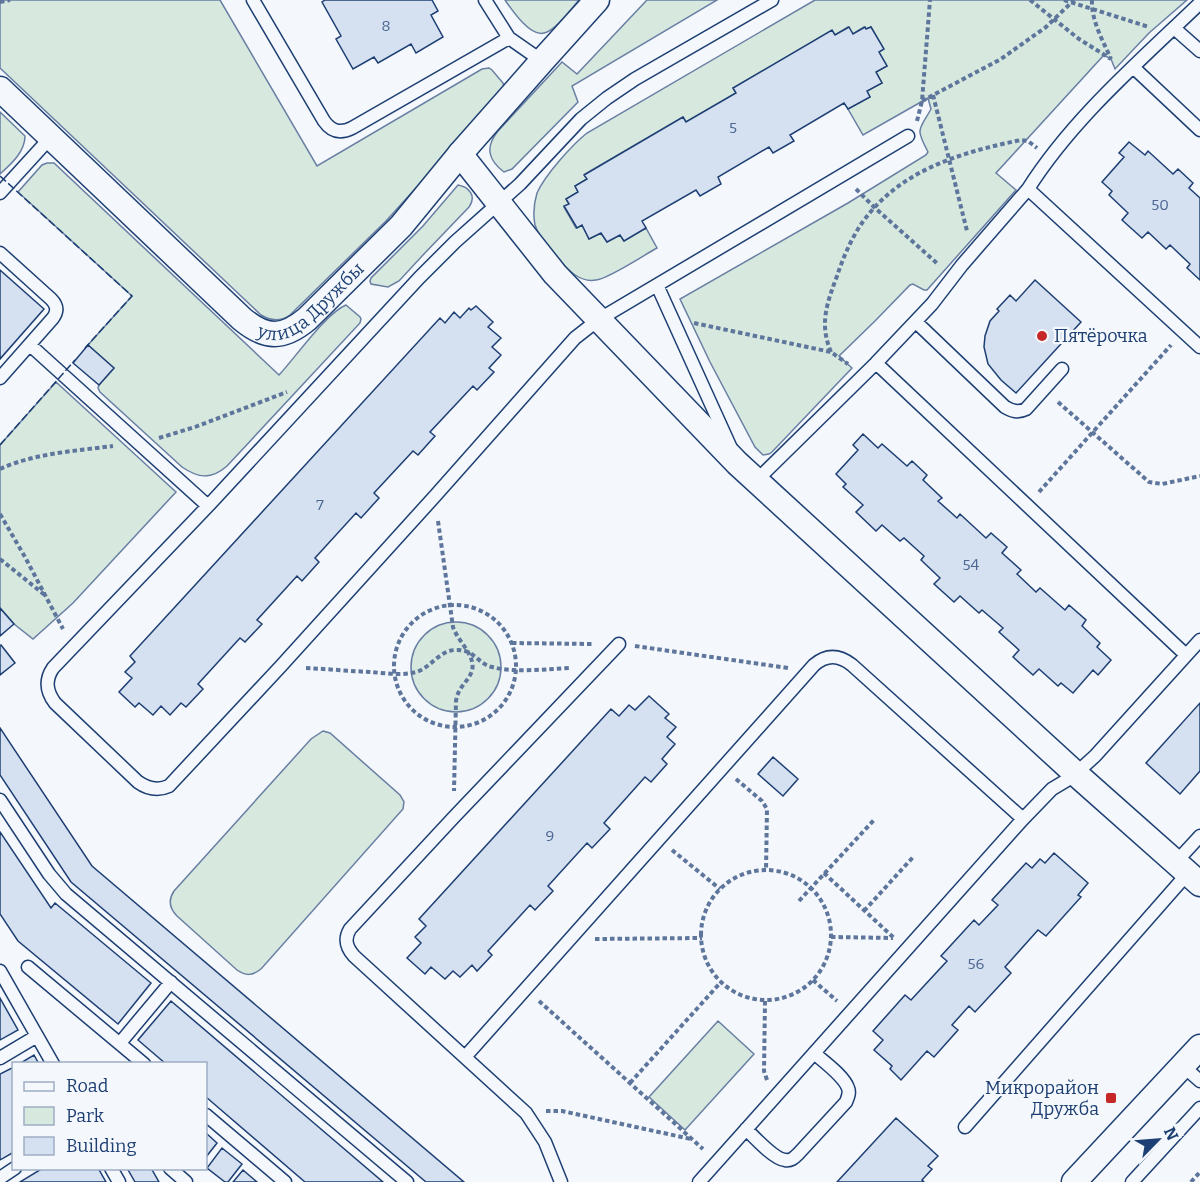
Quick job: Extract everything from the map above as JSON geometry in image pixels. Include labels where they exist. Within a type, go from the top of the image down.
[{"type":"street","name":"улица Дружбы","points":[[0,88],[242,319],[260,331],[276,334],[290,331],[302,323],[411,216],[460,154],[597,0]]},
{"type":"street","points":[[460,154],[547,265],[756,482],[1188,873]]},
{"type":"street","points":[[1074,1182],[1192,1074],[1200,1047]]},
{"type":"lane","points":[[252,0],[324,121],[336,131],[346,131],[352,128],[509,38]]},
{"type":"lane","points":[[485,0],[509,38],[542,61]]},
{"type":"lane","points":[[772,0],[662,62],[607,98],[581,119],[530,173],[455,242],[50,672],[47,685],[55,703],[144,787],[157,789],[169,786],[281,666],[565,348],[582,332],[598,320],[908,136]]},
{"type":"lane","points":[[756,482],[916,321],[1028,189],[1070,132],[1200,3]]},
{"type":"lane","points":[[1172,30],[1200,51]]},
{"type":"lane","points":[[1133,67],[1200,130]]},
{"type":"lane","points":[[0,193],[51,137]]},
{"type":"lane","points":[[1028,189],[1200,347]]},
{"type":"lane","points":[[0,253],[56,306],[56,314],[0,378]]},
{"type":"lane","points":[[657,285],[738,463]]},
{"type":"lane","points":[[916,321],[1005,407],[1011,410],[1026,409],[1062,369]]},
{"type":"lane","points":[[30,345],[208,506]]},
{"type":"lane","points":[[876,363],[1186,655]]},
{"type":"lane","points":[[699,1182],[1023,819],[1052,789],[1068,781],[1104,747],[1200,640]]},
{"type":"lane","points":[[561,1182],[546,1142],[518,1104],[354,956],[347,946],[346,937],[350,929],[454,817],[619,644]]},
{"type":"lane","points":[[465,1057],[809,671],[826,657],[839,657],[846,660],[1023,819]]},
{"type":"lane","points":[[0,800],[61,889],[407,1182]]},
{"type":"lane","points":[[965,1127],[1188,873],[1200,836]]},
{"type":"lane","points":[[28,967],[142,1062]]},
{"type":"lane","points":[[0,971],[51,1062]]},
{"type":"lane","points":[[120,1043],[171,982]]},
{"type":"lane","points":[[0,1058],[37,1036]]},
{"type":"lane","points":[[746,1129],[775,1155],[783,1160],[792,1160],[846,1102],[849,1089],[842,1078],[814,1053]]},
{"type":"lane","points":[[1132,1182],[1200,1108]]},
{"type":"lane","points":[[207,1116],[285,1182]]},
{"type":"lane","points":[[172,1170],[186,1182]]},
{"type":"path","points":[[0,2],[10,0]]},
{"type":"path","points":[[930,0],[922,101],[1001,59],[1040,32],[1073,1]]},
{"type":"path","points":[[1030,0],[1079,39],[1111,59]]},
{"type":"path","points":[[1064,0],[1172,30]]},
{"type":"path","points":[[1092,0],[1092,9],[1120,81]]},
{"type":"path","points":[[933,95],[972,254]]},
{"type":"path","points":[[672,319],[831,352],[824,330],[828,303],[842,263],[864,221],[890,194],[907,180],[928,168],[948,159],[988,147],[1021,140],[1031,143],[1048,159]]},
{"type":"path","points":[[845,174],[875,208],[953,277]]},
{"type":"path","points":[[1027,505],[1183,332]]},
{"type":"path","points":[[0,469],[42,456],[138,443],[171,435],[294,389]]},
{"type":"path","points":[[1044,390],[1149,482],[1162,484],[1200,476]]},
{"type":"path","points":[[435,496],[455,632],[468,652],[488,666],[515,669],[596,668]]},
{"type":"path","points":[[0,514],[73,648]]},
{"type":"path","points":[[0,559],[47,597]]},
{"type":"path","points":[[450,605],[470,607],[488,615],[502,627],[512,643],[516,661],[515,680],[508,697],[496,711],[481,722],[463,727],[445,727],[427,721],[411,709],[400,693],[394,674],[395,654],[402,636],[414,621],[431,610],[450,605]]},
{"type":"path","points":[[512,643],[619,644],[809,671]]},
{"type":"path","points":[[281,666],[394,674],[413,673],[423,670],[448,651],[468,652]]},
{"type":"path","points":[[454,817],[457,695],[471,671],[472,662],[468,652]]},
{"type":"path","points":[[723,768],[762,801],[767,809],[766,870]]},
{"type":"path","points":[[799,901],[874,820]]},
{"type":"path","points":[[660,839],[720,889]]},
{"type":"path","points":[[864,911],[914,856]]},
{"type":"path","points":[[766,870],[786,873],[804,882],[810,888],[828,915],[831,937],[828,956],[813,980],[786,998],[765,1001],[743,997],[723,985],[709,968],[702,946],[702,924],[709,903],[724,885],[743,874],[766,870]]},
{"type":"path","points":[[824,873],[906,950]]},
{"type":"path","points":[[831,937],[893,938]]},
{"type":"path","points":[[570,940],[702,938]]},
{"type":"path","points":[[813,980],[849,1013]]},
{"type":"path","points":[[630,1083],[721,982]]},
{"type":"path","points":[[526,989],[717,1162]]},
{"type":"path","points":[[765,1001],[764,1074],[779,1091]]},
{"type":"path","points":[[530,1118],[548,1111],[562,1111],[692,1139]]},
{"type":"path","points":[[1191,1182],[1200,1172]]},
{"type":"green space","points":[[0,0],[220,0],[317,166],[482,69],[492,70],[504,87],[501,94],[386,221],[290,315],[279,320],[268,319],[261,315],[0,68]]},
{"type":"green space","points":[[505,0],[579,0],[553,28],[539,33],[527,27]]},
{"type":"green space","points":[[647,0],[717,0],[572,86],[578,102],[512,169],[504,172],[494,163],[490,153],[491,142],[498,131],[562,62],[577,74]]},
{"type":"green space","points":[[815,0],[1187,0],[1149,33],[1115,69],[1111,59],[1104,55],[996,173],[1016,190],[927,290],[913,284],[910,285],[839,356],[852,368],[772,452],[763,455],[755,447],[680,299],[848,203],[926,155],[928,152],[921,138],[920,129],[931,109],[928,98],[863,135],[848,109],[870,97],[867,91],[882,83],[876,72],[887,66],[879,52],[883,49],[871,27],[866,29],[864,27],[853,34],[848,27],[835,35],[832,31],[733,88],[736,93],[686,122],[683,117],[585,174],[587,179],[575,186],[578,192],[566,199],[569,204],[564,207],[576,228],[582,225],[589,239],[601,233],[607,242],[620,235],[624,241],[646,228],[657,248],[617,271],[602,279],[580,278],[558,259],[545,243],[535,225],[534,213],[537,193],[546,178],[587,133]]},
{"type":"green space","points":[[0,112],[25,136],[20,152],[0,174]]},
{"type":"green space","points":[[54,163],[279,375],[320,326],[338,310],[346,305],[360,317],[360,323],[221,471],[204,476],[182,467],[100,392],[99,385],[114,368],[88,345],[132,296],[18,192],[42,165]]},
{"type":"green space","points":[[458,185],[471,193],[472,199],[469,207],[399,281],[388,287],[371,284],[371,278],[423,226]]},
{"type":"green space","points":[[56,382],[176,492],[73,603],[33,639],[14,624],[0,608],[0,445]]},
{"type":"green space","points":[[456,622],[473,626],[488,635],[497,650],[501,667],[497,684],[488,699],[473,708],[456,712],[439,708],[424,699],[415,684],[411,667],[415,650],[424,635],[439,626]]},
{"type":"green space","points":[[323,731],[330,733],[400,795],[404,802],[403,809],[261,969],[252,974],[243,973],[177,916],[172,910],[170,901],[174,891],[311,739]]},
{"type":"green space","points":[[718,1021],[754,1054],[685,1130],[649,1097]]},
{"type":"building","points":[[325,0],[432,0],[438,11],[431,15],[443,37],[416,53],[411,44],[378,63],[374,57],[353,69],[336,39],[341,36],[322,2]]},
{"type":"building","points":[[849,27],[853,34],[865,27],[866,29],[871,27],[884,49],[879,52],[887,66],[876,72],[882,83],[867,91],[870,97],[848,109],[844,103],[790,135],[794,141],[773,153],[769,147],[718,177],[721,184],[700,196],[696,190],[642,221],[646,228],[624,241],[620,235],[607,242],[601,233],[589,239],[582,225],[577,228],[564,206],[569,204],[566,199],[578,192],[575,186],[587,179],[584,175],[683,117],[686,122],[736,93],[733,88],[832,30],[835,35]]},
{"type":"building","points":[[1129,142],[1145,155],[1148,151],[1173,174],[1178,169],[1193,183],[1189,188],[1200,198],[1200,280],[1187,268],[1190,264],[1170,245],[1166,249],[1148,232],[1142,238],[1122,220],[1128,213],[1109,195],[1112,191],[1102,182],[1124,157],[1119,153]]},
{"type":"building","points":[[0,270],[44,309],[0,359]]},
{"type":"building","points":[[1035,280],[1081,322],[1016,393],[988,364],[984,347],[985,336],[990,321],[999,311],[997,309],[1010,295],[1016,301]]},
{"type":"building","points":[[476,306],[493,322],[488,327],[501,338],[492,347],[501,355],[489,368],[494,372],[477,390],[473,386],[430,432],[435,436],[418,455],[413,451],[374,493],[379,498],[361,518],[356,513],[315,558],[319,562],[302,581],[297,576],[257,620],[262,624],[245,642],[240,638],[198,684],[203,689],[186,707],[181,703],[170,715],[161,706],[153,715],[139,703],[135,707],[119,692],[132,678],[125,672],[135,662],[130,656],[440,318],[445,323],[454,312],[460,318],[469,308],[471,310]]},
{"type":"building","points":[[88,345],[114,368],[99,385],[73,363]]},
{"type":"building","points":[[88,345],[114,368],[99,385],[73,363]]},
{"type":"building","points":[[863,434],[878,448],[882,444],[907,466],[912,461],[927,475],[923,480],[942,498],[938,501],[957,518],[960,514],[986,538],[991,533],[1007,547],[1002,553],[1021,570],[1017,574],[1036,592],[1040,588],[1065,610],[1069,605],[1086,620],[1082,626],[1100,643],[1097,647],[1111,660],[1098,675],[1093,670],[1073,693],[1061,683],[1058,686],[1039,669],[1033,675],[1013,657],[1019,650],[999,632],[1003,628],[982,610],[979,613],[960,596],[954,602],[934,584],[940,578],[921,560],[924,556],[904,538],[900,541],[882,525],[876,531],[856,512],[863,505],[843,487],[846,484],[836,474],[858,450],[853,445]]},
{"type":"building","points":[[0,608],[14,624],[0,636]]},
{"type":"building","points":[[0,646],[15,663],[0,675]]},
{"type":"building","points":[[649,696],[669,714],[665,718],[676,727],[667,737],[675,744],[662,759],[667,764],[651,782],[645,777],[604,823],[610,829],[592,848],[587,843],[548,886],[553,891],[535,910],[530,905],[488,951],[492,955],[477,971],[472,965],[460,977],[453,971],[445,979],[431,967],[425,974],[407,958],[421,943],[415,937],[426,926],[419,919],[611,709],[619,716],[629,705],[635,710]]},
{"type":"building","points":[[1200,703],[1200,771],[1180,794],[1146,763]]},
{"type":"building","points":[[0,728],[92,866],[464,1182],[426,1182],[71,882],[0,775]]},
{"type":"building","points":[[773,757],[798,779],[783,796],[758,774]]},
{"type":"building","points":[[0,832],[51,908],[55,903],[151,983],[118,1024],[18,941],[0,914]]},
{"type":"building","points":[[1054,853],[1088,883],[1078,895],[1081,897],[1046,936],[1038,930],[1005,967],[1011,973],[975,1012],[969,1006],[952,1025],[958,1030],[934,1057],[927,1051],[901,1080],[890,1069],[892,1066],[874,1050],[883,1040],[873,1031],[905,995],[911,1000],[947,961],[941,956],[974,920],[979,925],[998,905],[992,900],[1026,863],[1032,868],[1040,859],[1045,863]]},
{"type":"building","points":[[0,998],[18,1030],[0,1040]]},
{"type":"building","points":[[171,1001],[383,1182],[305,1182],[207,1098],[207,1062],[164,1062],[138,1040]]},
{"type":"building","points":[[34,1055],[38,1062],[22,1062]]},
{"type":"building","points":[[12,1068],[12,1153],[0,1160],[0,1074]]},
{"type":"building","points":[[896,1118],[938,1156],[928,1166],[932,1169],[922,1180],[924,1182],[837,1182]]},
{"type":"building","points":[[896,1118],[938,1156],[928,1166],[932,1169],[922,1180],[924,1182],[837,1182]]},
{"type":"building","points":[[207,1134],[217,1143],[207,1156]]},
{"type":"building","points":[[222,1148],[242,1164],[228,1182],[207,1168]]},
{"type":"building","points":[[40,1170],[99,1170],[106,1182],[20,1182]]},
{"type":"building","points":[[128,1170],[152,1170],[159,1182],[135,1182]]},
{"type":"building","points":[[243,1170],[257,1182],[233,1182]]},
{"type":"fence","points":[[0,176],[132,296],[85,348]]},
{"type":"fence","points":[[0,445],[75,360]]},
{"type":"place","name":"Пятёрочка","points":[[1042,336]]},
{"type":"place","name":"Микрорайон Дружба","points":[[1111,1098]]}]
